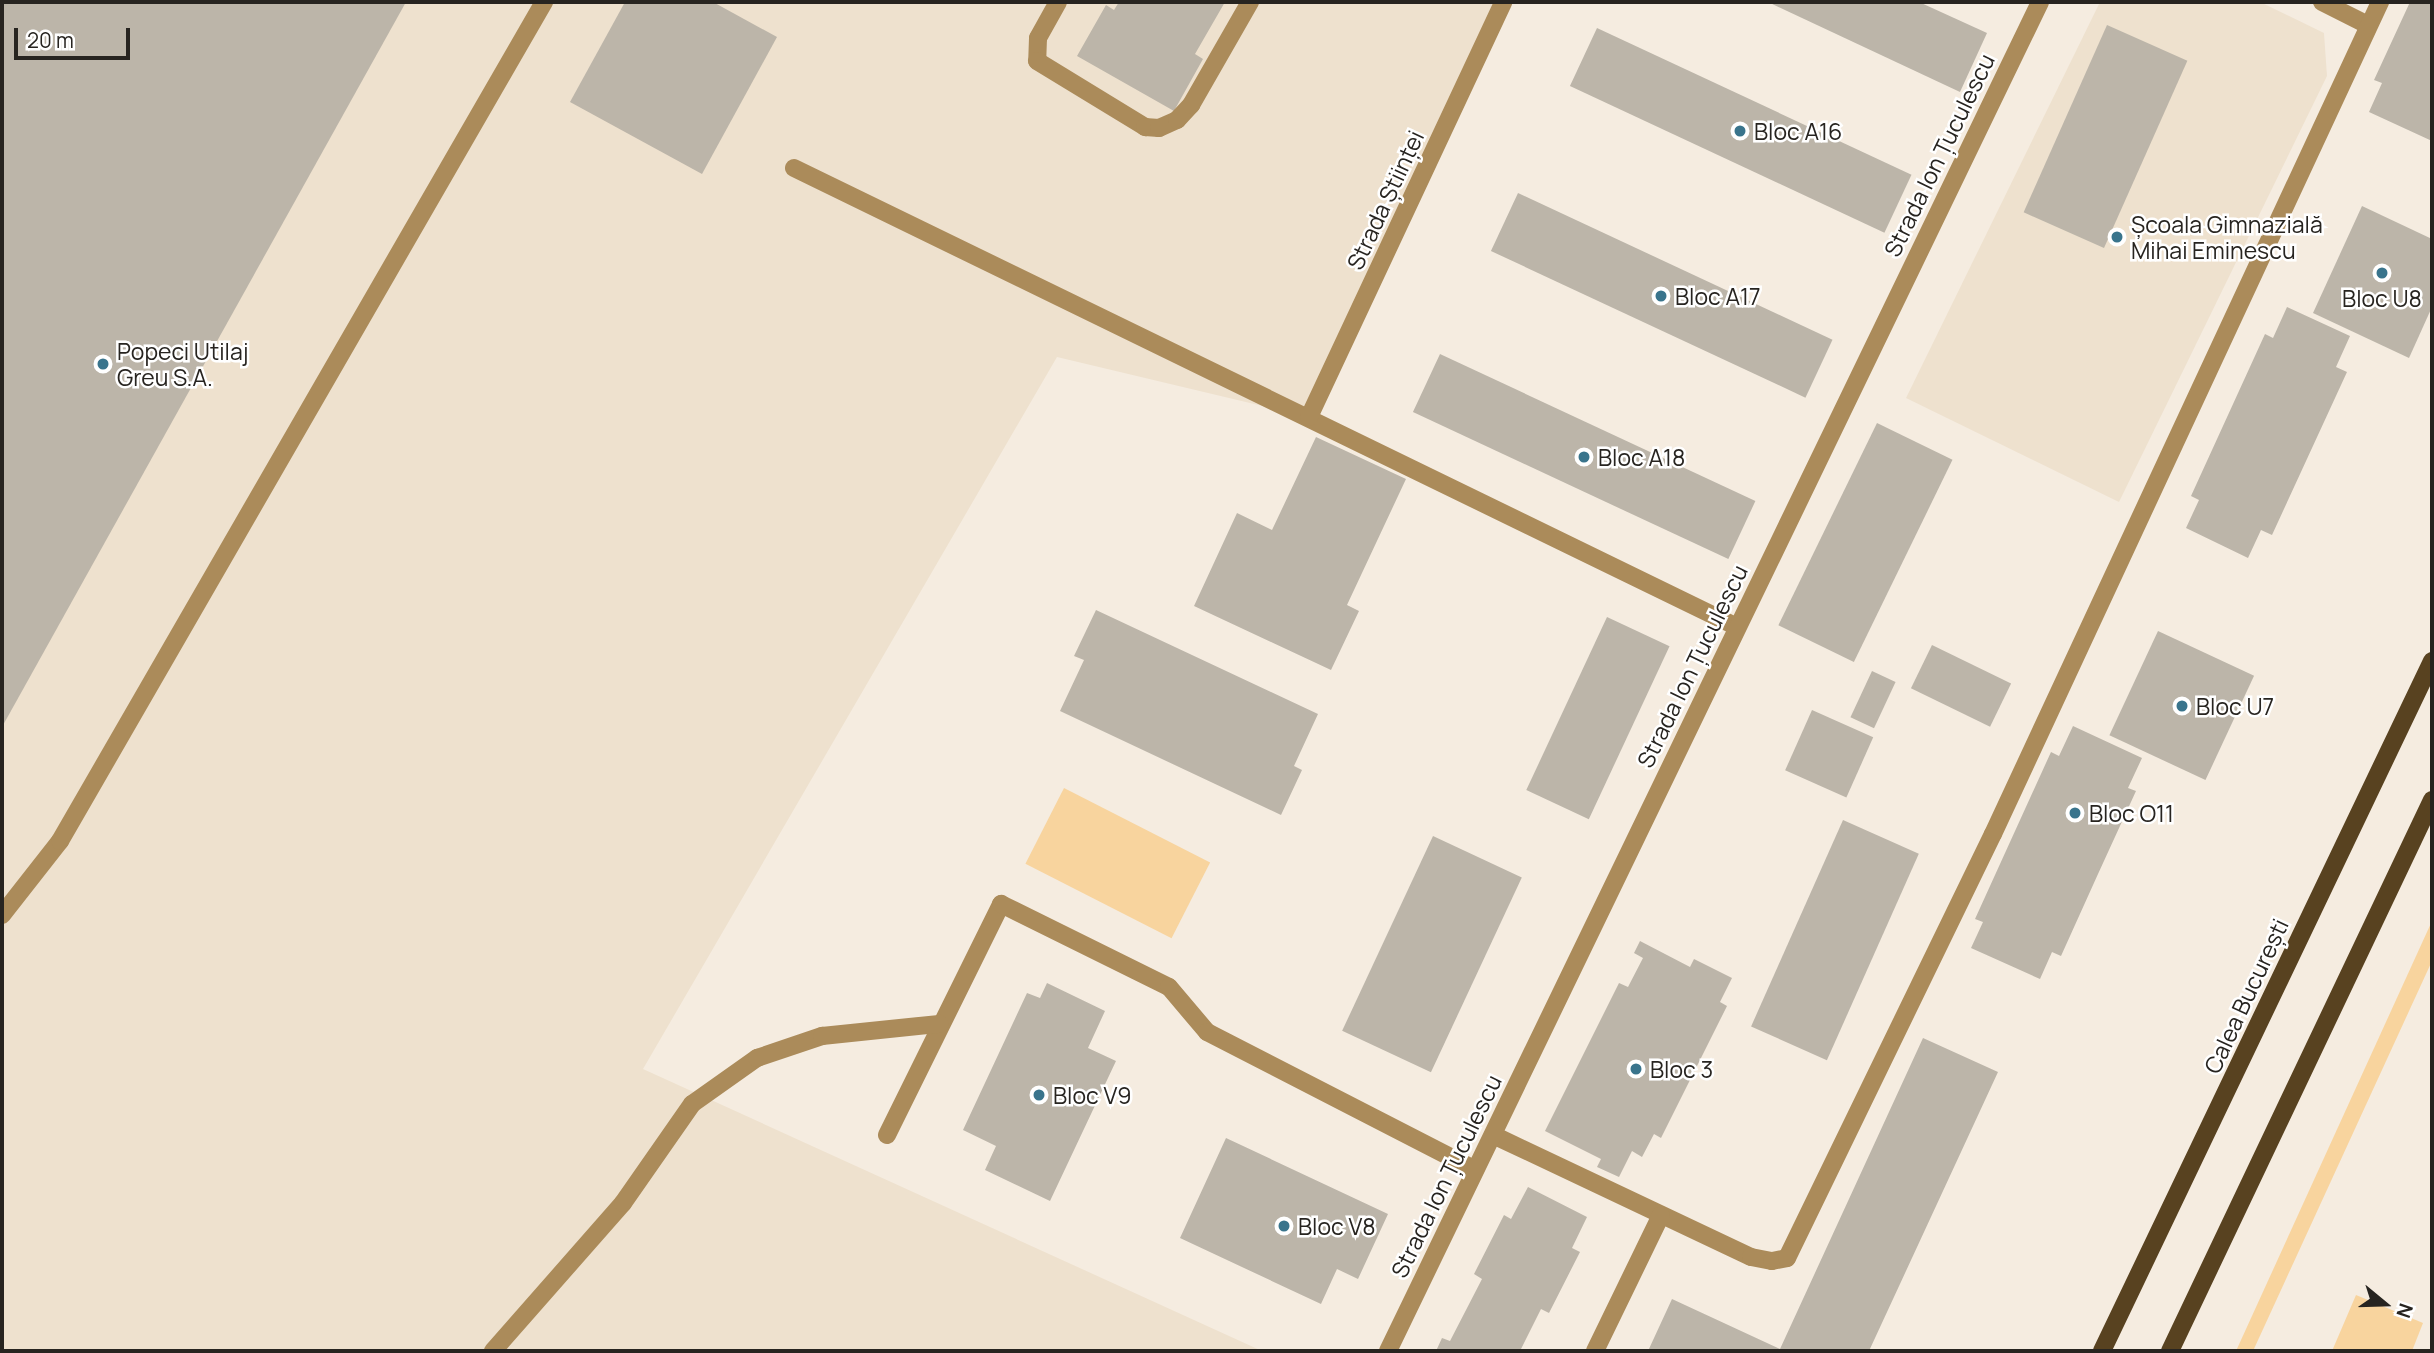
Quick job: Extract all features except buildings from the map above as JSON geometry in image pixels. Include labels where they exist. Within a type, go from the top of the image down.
[{"type":"main road","name":"Calea București","points":[[2102,1351],[2432,661]]},
{"type":"main road","points":[[2170,1351],[2432,800]]},
{"type":"street","points":[[2,915],[61,841],[544,2]]},
{"type":"street","points":[[1058,2],[1038,38],[1037,61],[1145,128],[1177,120],[1191,105],[1250,2]]},
{"type":"street","name":"Strada Științei","points":[[1309,417],[1503,2]]},
{"type":"street","name":"Strada Ion Țuculescu","points":[[1388,1351],[2040,2]]},
{"type":"street","points":[[2322,2],[2368,25]]},
{"type":"street","points":[[1493,1135],[1751,1257],[1772,1261],[1787,1258],[1993,834],[2380,2]]},
{"type":"street","points":[[794,168],[1737,626]]},
{"type":"street","points":[[887,1135],[939,1024],[1001,904],[1168,986],[1207,1032],[1474,1169]]},
{"type":"street","points":[[493,1351],[623,1203],[692,1104],[757,1058],[822,1036],[939,1024]]},
{"type":"street","points":[[1595,1351],[1661,1215]]},
{"type":"shaded area","points":[[2,2],[1503,2],[1309,417],[1057,357],[643,1069],[1262,1351],[2,1351]]},
{"type":"shaded area","name":"Școala Gimnazială Mihai Eminescu","points":[[2100,2],[2260,2],[2324,33],[2327,76],[2119,502],[1906,398]]},
{"type":"shaded area","points":[[1064,788],[1210,862],[1172,938],[1025,864]]},
{"type":"shaded area","points":[[2432,921],[2432,961],[2253,1351],[2236,1351]]},
{"type":"shaded area","points":[[2356,1295],[2423,1323],[2412,1351],[2332,1351]]},
{"type":"place","name":"Bloc A16","points":[[1740,131]]},
{"type":"place","name":"Școala Gimnazială Mihai Eminescu","points":[[2117,237]]},
{"type":"place","name":"Bloc U8","points":[[2382,273]]},
{"type":"place","name":"Bloc A17","points":[[1661,296]]},
{"type":"place","name":"Popeci Utilaj Greu S.A.","points":[[103,364]]},
{"type":"place","name":"Bloc A18","points":[[1584,457]]},
{"type":"place","name":"Bloc U7","points":[[2182,706]]},
{"type":"place","name":"Bloc O11","points":[[2075,813]]},
{"type":"place","name":"Bloc 3","points":[[1636,1069]]},
{"type":"place","name":"Bloc V9","points":[[1039,1095]]},
{"type":"place","name":"Bloc V8","points":[[1284,1226]]}]
